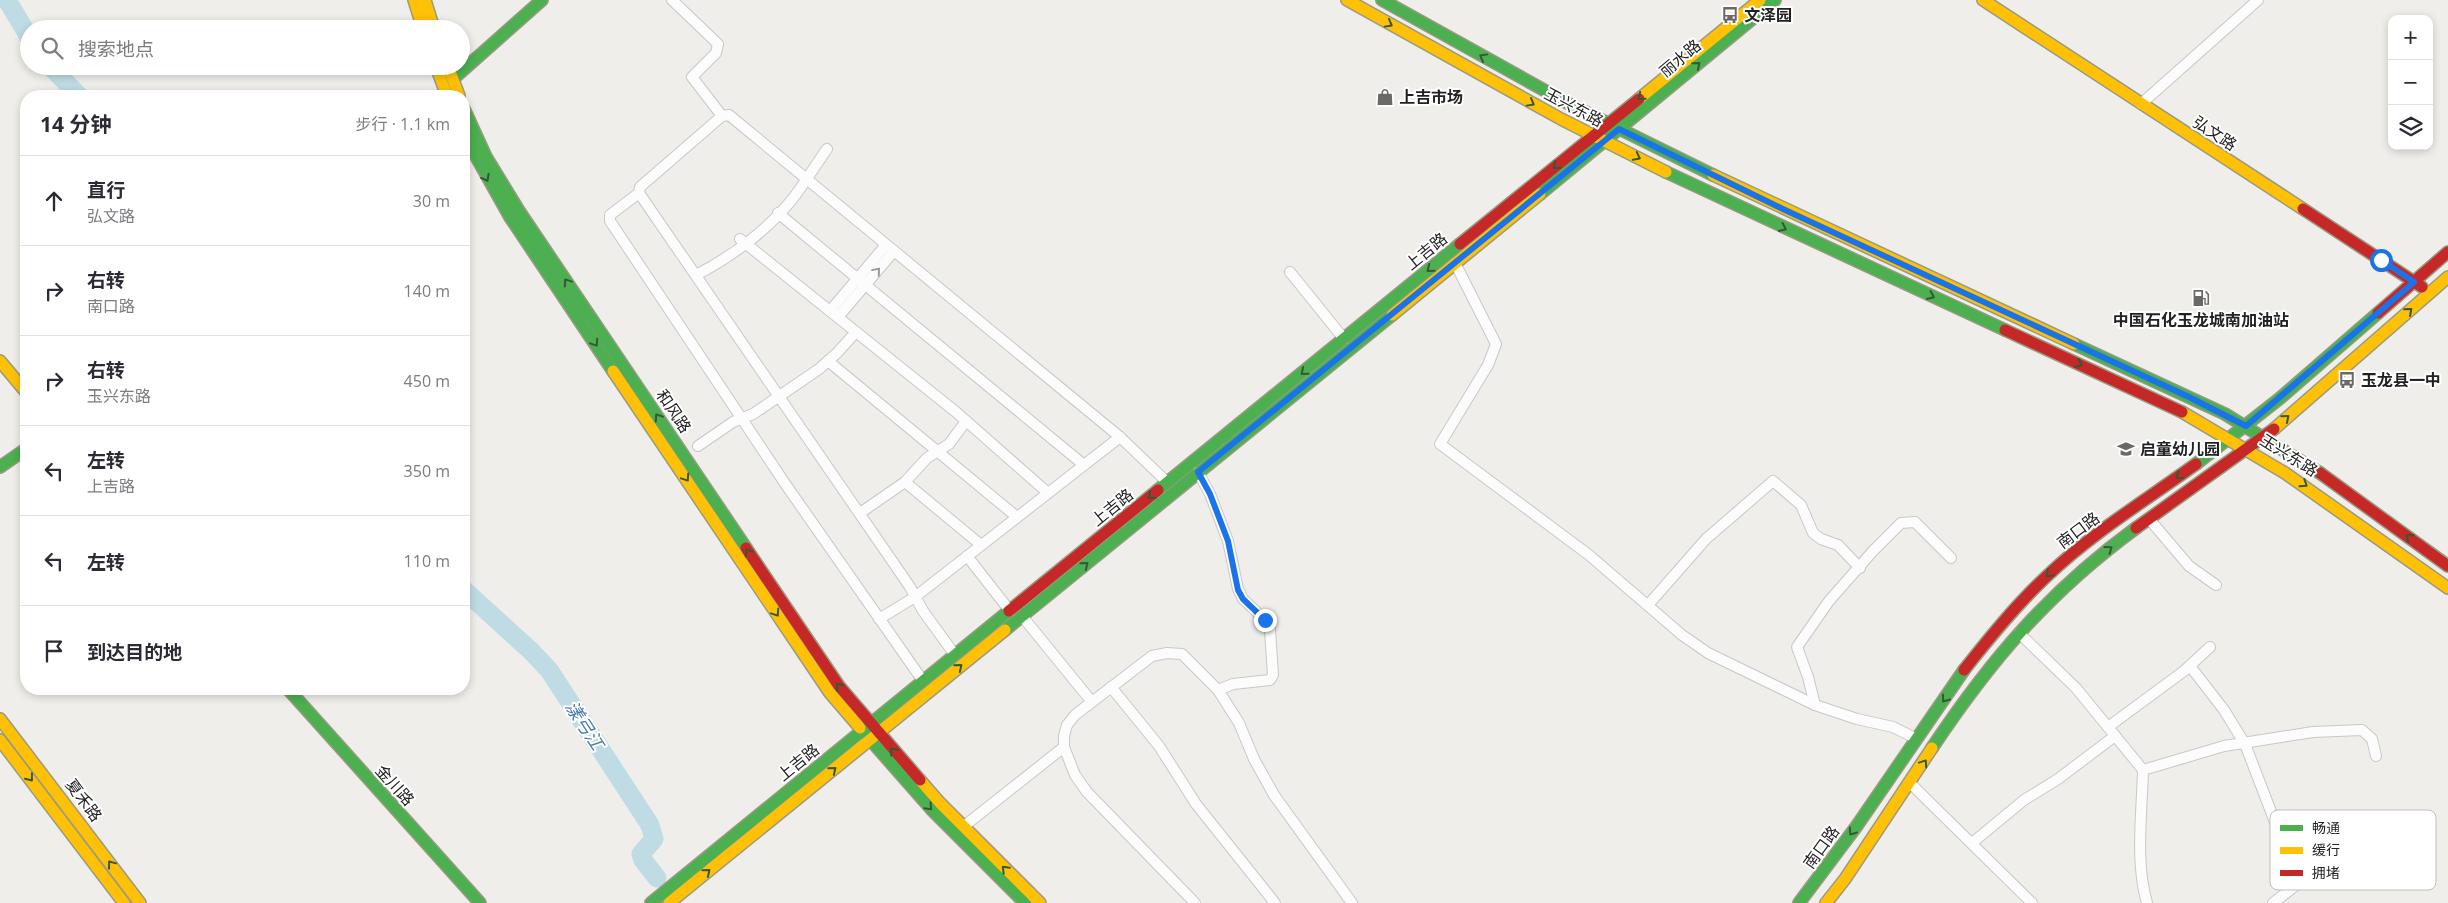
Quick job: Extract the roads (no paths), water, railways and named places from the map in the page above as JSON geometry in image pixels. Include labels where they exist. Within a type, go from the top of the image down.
[{"type":"main road","points":[[414,0],[420,20]]},
{"type":"main road","points":[[425,0],[431,20]]},
{"type":"main road","points":[[470,67],[542,0]]},
{"type":"main road","name":"玉兴东路","points":[[1347,0],[1594,136],[1778,226],[2182,412],[2231,438],[2318,493],[2448,588]]},
{"type":"main road","name":"玉兴东路","points":[[1382,0],[1608,124],[1794,215],[2189,397],[2246,426],[2320,473],[2448,566]]},
{"type":"main road","name":"丽水路","points":[[1594,136],[1760,0]]},
{"type":"main road","name":"丽水路","points":[[1605,141],[1776,0]]},
{"type":"main road","name":"弘文路","points":[[1983,0],[2430,292]]},
{"type":"main road","points":[[441,75],[448,88]]},
{"type":"main road","points":[[448,75],[448,88]]},
{"type":"main road","points":[[448,88],[462,75]]},
{"type":"main road","name":"和风路","points":[[470,122],[486,157],[519,211],[870,731]]},
{"type":"main road","name":"上吉路","points":[[669,903],[870,731],[923,681],[1594,136]]},
{"type":"main road","name":"上吉路","points":[[651,903],[870,731],[1022,616],[1605,141]]},
{"type":"main road","name":"和风路","points":[[470,146],[510,217],[830,693],[870,731]]},
{"type":"main road","name":"南口路","points":[[1799,903],[1829,866],[1980,652],[2008,617],[2042,580],[2093,537],[2246,426],[2448,252]]},
{"type":"main road","name":"南口路","points":[[1831,901],[1972,693],[2019,633],[2071,579],[2263,437],[2448,276]]},
{"type":"main road","points":[[0,361],[20,385]]},
{"type":"main road","points":[[0,467],[20,453]]},
{"type":"main road","name":"金川路","points":[[293,695],[480,903]]},
{"type":"main road","name":"夏禾路","points":[[0,719],[53,786],[140,903]]},
{"type":"main road","points":[[870,731],[963,828],[1040,903]]},
{"type":"main road","points":[[870,731],[932,810],[1024,903]]},
{"type":"main road","name":"夏禾路","points":[[0,740],[124,903]]},
{"type":"street","points":[[672,0],[718,44],[716,54],[692,77],[722,116]]},
{"type":"street","points":[[2141,104],[2258,0]]},
{"type":"street","points":[[955,655],[923,611],[860,513],[640,193],[640,187],[722,116],[729,115],[806,178],[1120,437],[1167,482]]},
{"type":"street","points":[[696,275],[778,213],[797,194],[827,149]]},
{"type":"street","points":[[743,241],[792,189],[806,178]]},
{"type":"street","points":[[640,193],[610,215],[610,222],[741,418],[923,681]]},
{"type":"street","points":[[778,213],[1084,464]]},
{"type":"street","points":[[743,241],[966,421],[1048,493]]},
{"type":"street","points":[[834,314],[890,248]]},
{"type":"street","points":[[1455,263],[1496,344],[1488,365],[1440,444],[1589,555],[1708,653],[1814,705],[1857,719],[1893,726],[1917,739]]},
{"type":"street","points":[[1290,272],[1344,339]]},
{"type":"street","points":[[698,446],[741,418],[753,414],[828,361],[856,332]]},
{"type":"street","points":[[828,361],[1017,517]]},
{"type":"street","points":[[860,513],[906,482],[927,458],[949,444],[966,421]]},
{"type":"street","points":[[879,618],[915,597],[1120,437]]},
{"type":"street","points":[[1198,472],[1210,494],[1228,541],[1238,590],[1243,599],[1265,620],[1272,638],[1273,675],[1270,680],[1233,684],[1218,690]]},
{"type":"street","points":[[1648,605],[1706,539],[1737,514],[1772,481],[1801,505],[1812,533],[1821,539],[1838,545],[1860,568]]},
{"type":"street","points":[[906,482],[981,545]]},
{"type":"street","points":[[2150,520],[2188,566],[2216,585]]},
{"type":"street","points":[[1814,705],[1808,677],[1797,647],[1829,601],[1893,530],[1902,523],[1915,522],[1951,558]]},
{"type":"street","points":[[967,556],[1010,611]]},
{"type":"street","points":[[1022,616],[1092,702]]},
{"type":"street","points":[[2019,633],[2076,688],[2143,770],[2142,862],[2144,891],[2147,903]]},
{"type":"street","points":[[2108,727],[2190,666],[2210,647]]},
{"type":"street","points":[[1190,901],[1086,792],[1075,775],[1064,748],[1064,736],[1067,725],[1075,714],[1152,656],[1174,653],[1182,654],[1218,690],[1238,723],[1254,759],[1274,794],[1352,903]]},
{"type":"street","points":[[2190,666],[2219,702],[2245,744],[2270,810]]},
{"type":"street","points":[[1112,687],[1159,746],[1196,804],[1275,903]]},
{"type":"street","points":[[2143,770],[2224,746],[2313,732],[2362,730],[2372,739],[2376,756]]},
{"type":"street","points":[[1972,843],[2024,800],[2058,779],[2115,736]]},
{"type":"street","points":[[963,828],[1064,748]]},
{"type":"street","points":[[1910,783],[2032,903]]},
{"type":"street","points":[[2273,903],[2289,890]]},
{"type":"waterway","name":"漾弓江","points":[[7,0],[20,22]]},
{"type":"waterway","name":"漾弓江","points":[[59,75],[73,90]]},
{"type":"waterway","name":"漾弓江","points":[[470,595],[549,670],[650,825],[654,839],[641,854],[643,860],[657,878]]},
{"type":"place","name":"文泽园","points":[[1730,15]]},
{"type":"place","name":"上吉市场","points":[[1385,97]]},
{"type":"place","name":"中国石化玉龙城南加油站","points":[[2201,298]]},
{"type":"place","name":"玉龙县一中","points":[[2347,380]]},
{"type":"place","name":"启童幼儿园","points":[[2126,449]]}]
